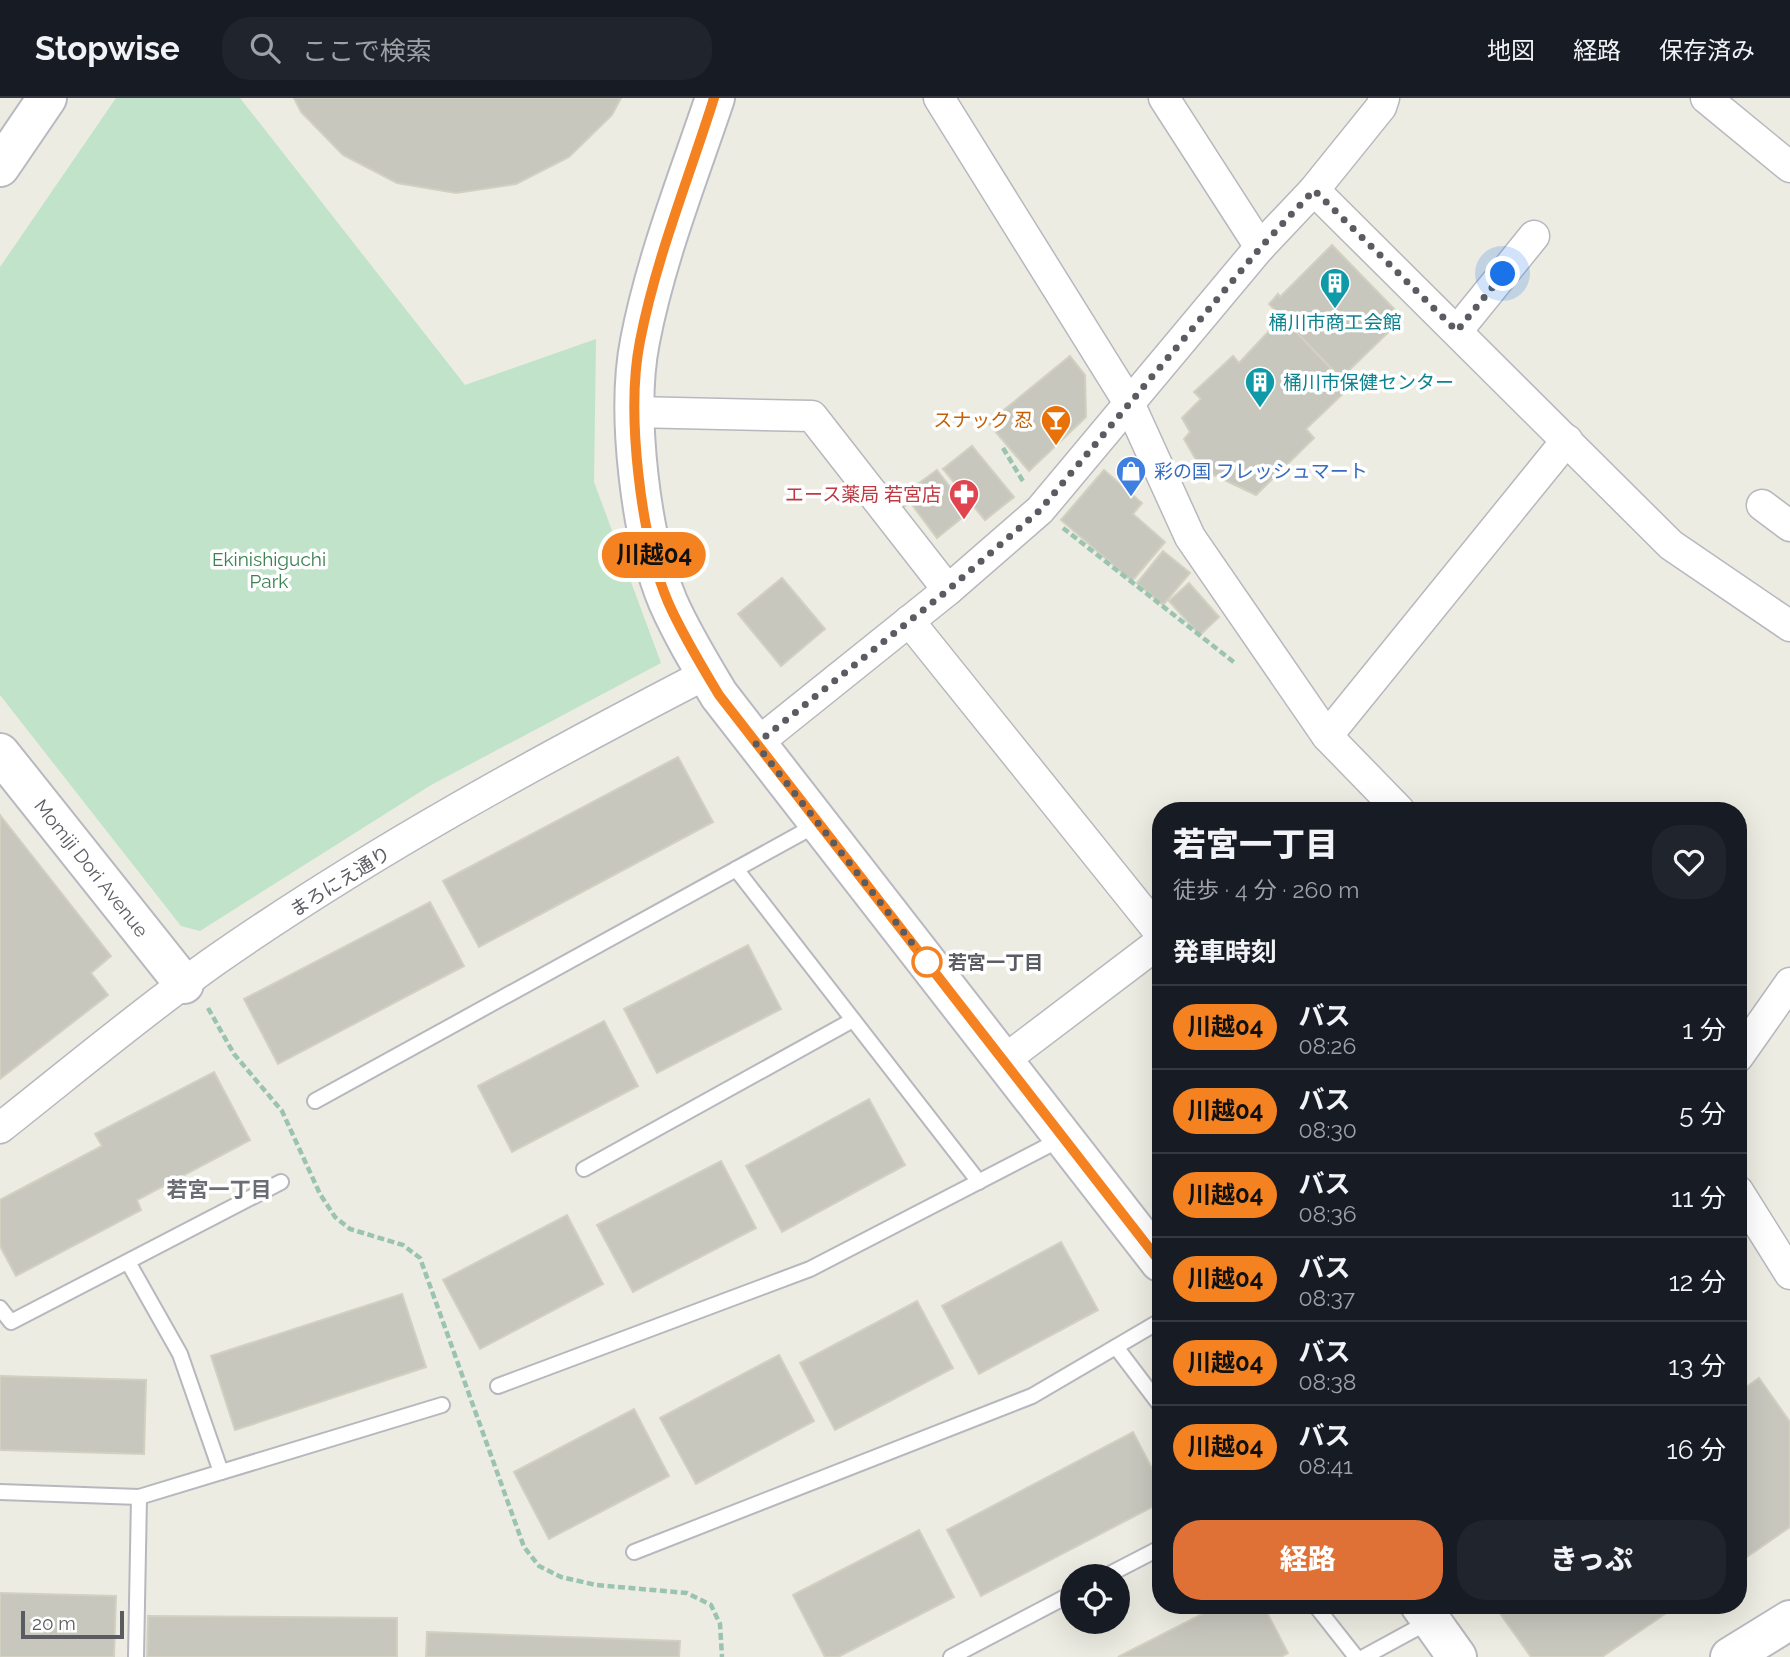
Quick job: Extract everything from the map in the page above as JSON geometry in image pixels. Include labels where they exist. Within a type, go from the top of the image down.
[{"type":"street","points":[[0,167],[47,98]]},
{"type":"street","points":[[715,98],[660,261],[639,342],[633,412],[647,531],[668,601],[719,695],[1152,1252]]},
{"type":"street","points":[[939,98],[1129,403],[1190,537],[1327,736],[1391,802]]},
{"type":"street","points":[[1164,98],[1261,247]]},
{"type":"street","points":[[756,744],[948,590],[1040,510],[1261,247],[1314,190],[1381,107],[1384,98]]},
{"type":"street","points":[[1706,98],[1790,167]]},
{"type":"street","points":[[1314,190],[1671,545],[1790,625]]},
{"type":"street","points":[[1457,331],[1534,236]]},
{"type":"street","points":[[633,412],[813,416],[948,590]]},
{"type":"street","points":[[1327,736],[1567,440]]},
{"type":"street","points":[[1762,505],[1790,526]]},
{"type":"street","points":[[909,621],[1152,923]]},
{"type":"street","name":"まろにえ通り","points":[[0,1128],[184,984],[332,883],[554,754],[706,674]]},
{"type":"street","name":"Momiji Dori Avenue","points":[[0,753],[184,984]]},
{"type":"street","points":[[1003,1061],[1152,948]]},
{"type":"street","points":[[1747,1044],[1790,983]]},
{"type":"street","points":[[1747,1205],[1790,1274]]},
{"type":"street","points":[[1427,1614],[1457,1657]]},
{"type":"street","points":[[1730,1657],[1790,1620]]},
{"type":"lane","points":[[314,1101],[818,823]]},
{"type":"lane","points":[[736,869],[979,1182]]},
{"type":"lane","points":[[584,1169],[853,1020]]},
{"type":"lane","points":[[498,1386],[810,1269],[1063,1138]]},
{"type":"lane","points":[[0,1308],[12,1322],[281,1182]]},
{"type":"lane","points":[[128,1262],[180,1354],[222,1472]]},
{"type":"lane","points":[[634,1552],[1032,1396],[1152,1326]]},
{"type":"lane","points":[[1116,1347],[1152,1394]]},
{"type":"lane","points":[[0,1492],[139,1497],[442,1405]]},
{"type":"lane","points":[[136,1657],[139,1497]]},
{"type":"lane","points":[[1129,1564],[1152,1552]]},
{"type":"lane","points":[[951,1657],[1060,1600]]},
{"type":"lane","points":[[1322,1614],[1356,1657]]},
{"type":"lane","points":[[1364,1657],[1423,1614]]},
{"type":"path","points":[[1040,510],[1246,671]]},
{"type":"path","points":[[184,984],[202,998],[234,1054],[282,1111],[320,1194],[335,1217],[350,1229],[404,1245],[420,1258],[524,1547],[539,1566],[561,1577],[596,1585],[687,1594],[711,1605],[720,1624],[722,1657]]},
{"type":"green space","name":"Ekinishiguchi Park","points":[[116,98],[240,98],[465,385],[596,339],[594,482],[661,663],[431,785],[200,931],[181,926],[0,695],[0,267]]},
{"type":"building","points":[[294,98],[621,98],[612,115],[569,157],[516,184],[456,193],[397,183],[343,155],[301,112]]},
{"type":"building","name":"桶川市商工会館","points":[[1332,245],[1403,318],[1341,378],[1269,304],[1278,294],[1280,297]]},
{"type":"building","name":"桶川市保健センター","points":[[1282,317],[1349,388],[1306,429],[1314,438],[1256,495],[1205,471],[1184,439],[1190,432],[1182,418],[1201,399],[1194,392],[1233,356],[1239,363]]},
{"type":"building","points":[[1070,356],[1085,375],[1086,417],[1029,471],[988,423]]},
{"type":"building","points":[[972,446],[1014,497],[985,520],[943,469]]},
{"type":"building","points":[[937,470],[969,512],[937,538],[910,502],[905,506],[899,498]]},
{"type":"building","points":[[1104,470],[1142,503],[1133,514],[1165,542],[1132,581],[1061,520]]},
{"type":"building","points":[[1163,551],[1190,573],[1163,605],[1137,583]]},
{"type":"building","points":[[782,578],[825,629],[781,666],[738,614]]},
{"type":"building","points":[[1189,583],[1219,617],[1200,635],[1169,601]]},
{"type":"building","points":[[678,757],[713,822],[479,947],[443,881]]},
{"type":"building","points":[[0,815],[111,956],[91,973],[108,995],[0,1079]]},
{"type":"building","points":[[430,902],[464,966],[278,1064],[244,999]]},
{"type":"building","points":[[748,945],[781,1009],[657,1073],[624,1009]]},
{"type":"building","points":[[604,1021],[638,1086],[512,1152],[478,1086]]},
{"type":"building","points":[[214,1072],[250,1140],[137,1200],[141,1210],[16,1276],[0,1246],[0,1200],[102,1146],[95,1134]]},
{"type":"building","points":[[869,1099],[905,1165],[782,1232],[746,1166]]},
{"type":"building","points":[[721,1161],[756,1228],[633,1292],[597,1225]]},
{"type":"building","points":[[567,1215],[603,1284],[480,1349],[443,1280]]},
{"type":"building","points":[[1061,1242],[1098,1310],[979,1374],[942,1306]]},
{"type":"building","points":[[402,1294],[426,1367],[235,1430],[211,1356]]},
{"type":"building","points":[[917,1301],[953,1368],[835,1430],[800,1363]]},
{"type":"building","points":[[779,1355],[814,1421],[696,1484],[660,1418]]},
{"type":"building","points":[[0,1376],[146,1380],[144,1454],[0,1450]]},
{"type":"building","points":[[1759,1378],[1790,1422],[1790,1527],[1747,1557],[1747,1387]]},
{"type":"building","points":[[634,1409],[669,1476],[549,1539],[514,1472]]},
{"type":"building","points":[[1133,1432],[1152,1469],[1152,1507],[981,1596],[947,1530]]},
{"type":"building","points":[[919,1530],[954,1597],[838,1657],[825,1657],[793,1595]]},
{"type":"building","points":[[0,1593],[116,1596],[114,1657],[0,1657]]},
{"type":"building","points":[[1202,1614],[1268,1614],[1288,1653],[1281,1657],[1118,1657]]},
{"type":"building","points":[[1500,1614],[1665,1614],[1602,1657],[1531,1657]]},
{"type":"building","points":[[148,1616],[397,1618],[397,1657],[147,1657]]},
{"type":"building","points":[[427,1632],[680,1641],[679,1657],[426,1657]]},
{"type":"bus line","name":"川越04","points":[[714,98],[660,261],[639,342],[633,412],[640,483],[647,531],[668,601],[719,695],[1152,1252]]},
{"type":"place","name":"桶川市商工会館","points":[[1335,310]]},
{"type":"place","name":"桶川市保健センター","points":[[1260,409]]},
{"type":"place","name":"スナック 忍","points":[[1056,447]]},
{"type":"place","name":"彩の国 フレッシュマート","points":[[1131,498]]},
{"type":"place","name":"エース薬局 若宮店","points":[[964,521]]},
{"type":"place","name":"若宮一丁目","points":[[927,962]]},
{"type":"district","name":"若宮一丁目","points":[[219,1189]]},
{"type":"route","points":[[927,962],[756,744],[948,590],[1040,510],[1261,247],[1314,190],[1457,331],[1503,274]]}]
